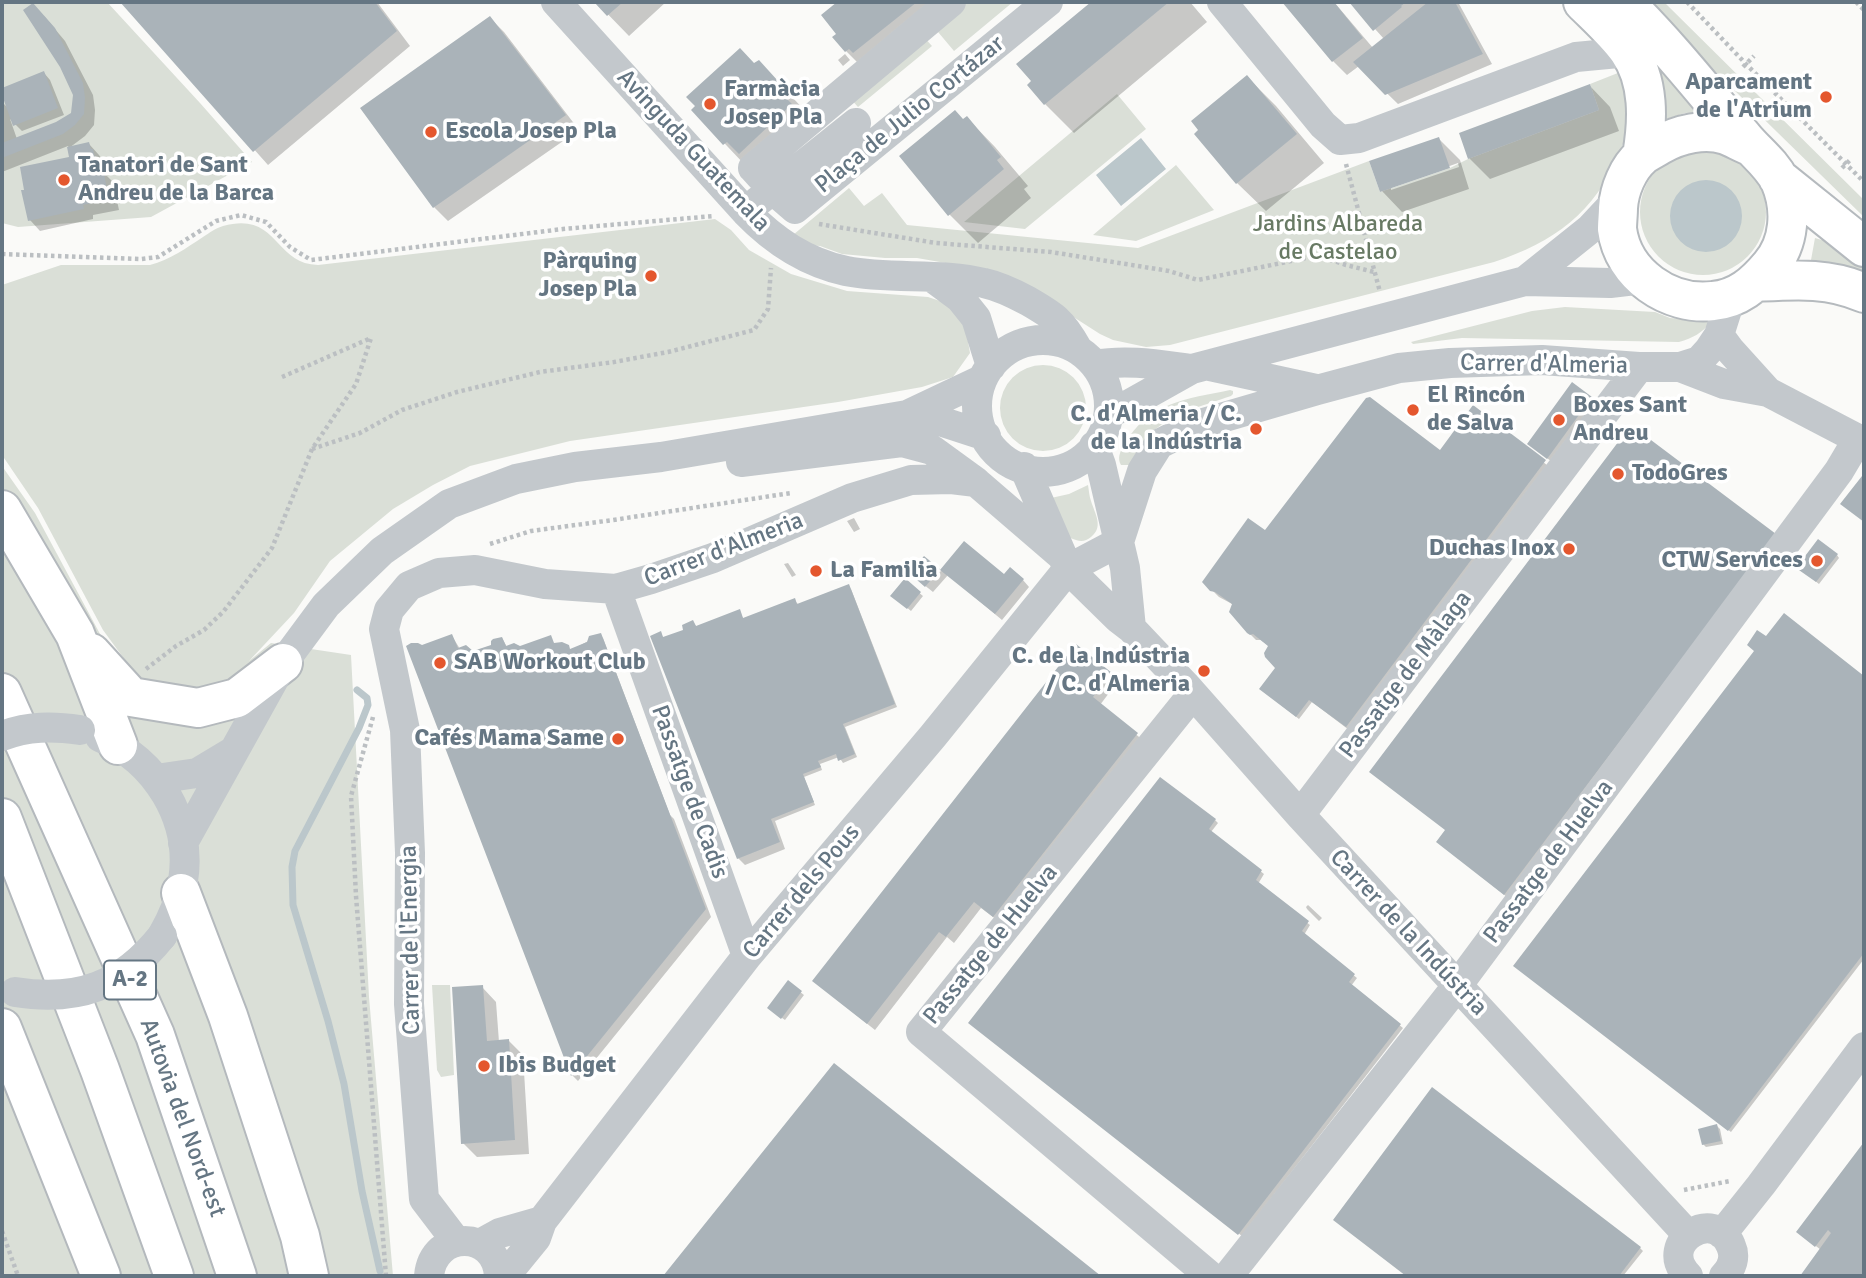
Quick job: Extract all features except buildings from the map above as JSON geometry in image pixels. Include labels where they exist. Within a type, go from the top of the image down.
[{"type":"main road","points":[[1602,7],[1640,75],[1646,100],[1646,131],[1642,156]]},
{"type":"main road","points":[[1602,7],[1672,54],[1750,146],[1770,165],[1778,178],[1787,206],[1784,241],[1776,259],[1744,289]]},
{"type":"main road","points":[[1750,146],[1726,135],[1712,132],[1691,133],[1665,142],[1642,156],[1625,181],[1619,198],[1617,229],[1629,260],[1644,279],[1672,297],[1695,302],[1714,301],[1744,289],[1802,280],[1826,281],[1864,293]]},
{"type":"main road","points":[[1778,178],[1864,247]]},
{"type":"main road","points":[[2,509],[75,634],[118,745]]},
{"type":"main road","points":[[75,634],[131,697],[198,708],[237,698],[283,663]]},
{"type":"main road","name":"Autovia del Nord-est","points":[[2,693],[155,1035],[237,1276]]},
{"type":"main road","name":"A-2","points":[[2,818],[100,1070],[174,1276]]},
{"type":"main road","points":[[181,893],[228,1016],[300,1236],[309,1276]]},
{"type":"main road","points":[[2,1028],[101,1276]]},
{"type":"street","name":"Avinguda Guatemala","points":[[556,2],[746,212],[792,251],[843,270],[884,276],[963,279],[985,283],[1048,313],[1065,327],[1086,356]]},
{"type":"street","name":"Plaça de Julio Cortázar","points":[[951,2],[753,168],[765,196],[794,209],[1048,2]]},
{"type":"street","points":[[1222,2],[1323,125],[1340,140],[1359,138],[1576,57],[1629,52]]},
{"type":"street","points":[[1576,57],[1591,38],[1602,7]]},
{"type":"street","points":[[765,196],[856,122]]},
{"type":"street","points":[[1525,281],[1590,229],[1619,198]]},
{"type":"street","points":[[933,278],[960,298],[975,318],[986,373]]},
{"type":"street","points":[[1109,413],[1199,367],[1525,281],[1610,283],[1644,279]]},
{"type":"street","points":[[1680,367],[1699,361],[1719,335],[1744,289]]},
{"type":"street","points":[[1719,335],[1768,392]]},
{"type":"street","points":[[1054,340],[1086,356],[1107,386],[1109,413],[1100,439],[1089,453],[1075,464],[1038,472],[1010,463],[990,446],[979,422],[978,393],[986,373],[999,356],[1027,341],[1054,340]]},
{"type":"street","name":"Carrer d'Almeria","points":[[1086,356],[1111,362],[1199,367],[1317,390]]},
{"type":"street","name":"Carrer d'Almeria","points":[[1119,542],[1142,471],[1159,444],[1197,425],[1399,368],[1450,363],[1542,360],[1680,367]]},
{"type":"street","name":"Passatge de Màlaga","points":[[1300,815],[1639,367]]},
{"type":"street","points":[[1680,367],[1724,384],[1768,392]]},
{"type":"street","points":[[183,843],[283,663],[326,605],[382,551],[449,504],[516,479],[575,467],[661,457],[907,415],[986,373]]},
{"type":"street","name":"Passatge de Huelva","points":[[1228,1276],[1457,986],[1839,471],[1858,439],[1768,392]]},
{"type":"street","points":[[907,415],[943,422],[986,436]]},
{"type":"street","points":[[661,457],[746,462],[902,442],[932,450],[976,482],[1065,563],[1119,542]]},
{"type":"street","points":[[1094,446],[1125,568],[1131,628]]},
{"type":"street","name":"Carrer de la Indústria","points":[[1024,467],[1065,563],[1193,694],[1300,815],[1688,1235]]},
{"type":"street","name":"Carrer d'Almeria","points":[[384,629],[389,610],[409,586],[439,573],[475,570],[545,584],[616,589],[713,558],[852,498],[911,480],[976,482]]},
{"type":"street","name":"Carrer dels Pous","points":[[505,1276],[536,1238],[542,1221],[747,956],[933,736],[1065,563]]},
{"type":"street","name":"Passatge de Cadis","points":[[616,589],[747,956]]},
{"type":"street","name":"Carrer de l'Energia","points":[[384,629],[405,730],[410,853],[409,1004],[424,1199],[468,1243],[489,1252],[496,1262],[499,1276]]},
{"type":"street","name":"Passatge de Huelva","points":[[1193,694],[921,1032],[1210,1276]]},
{"type":"street","points":[[2,736],[36,727],[80,730],[118,745],[139,760],[156,779],[174,809],[183,843],[184,869],[181,893],[162,936],[147,955],[129,970],[86,991],[63,996],[39,996],[9,990]]},
{"type":"street","points":[[156,779],[197,773],[235,750]]},
{"type":"street","points":[[1722,1234],[1864,1047]]},
{"type":"street","points":[[429,1276],[431,1263],[445,1246],[468,1243],[542,1221]]},
{"type":"street","points":[[1688,1276],[1681,1267],[1678,1255],[1682,1242],[1688,1235],[1703,1229],[1713,1230],[1728,1240],[1732,1249],[1730,1274]]},
{"type":"path","points":[[1687,2],[1744,65],[1864,182]]},
{"type":"path","points":[[1856,2],[1864,10]]},
{"type":"path","points":[[1744,65],[1754,56]]},
{"type":"path","points":[[1340,140],[1380,292]]},
{"type":"path","points":[[810,197],[812,204],[802,214],[808,222],[936,243],[1051,252],[1169,271],[1198,280],[1322,257],[1374,272]]},
{"type":"path","points":[[2,254],[141,260],[158,257],[216,221],[242,215],[266,222],[290,247],[311,260],[563,229],[722,215]]},
{"type":"path","points":[[312,449],[360,433],[402,410],[457,392],[540,372],[668,352],[754,330],[768,309],[772,264]]},
{"type":"path","points":[[145,670],[176,646],[204,630],[223,612],[272,548],[312,449],[356,384],[372,338],[282,377]]},
{"type":"path","points":[[481,548],[531,530],[791,493]]},
{"type":"path","points":[[377,706],[351,796],[356,896],[386,1276]]},
{"type":"path","points":[[1658,1204],[1670,1193],[1734,1180]]},
{"type":"path","points":[[2,1231],[18,1276]]},
{"type":"green space","points":[[2,2],[107,2],[252,162],[151,217],[18,227],[2,223]]},
{"type":"green space","points":[[963,2],[1013,2],[954,51],[933,26]]},
{"type":"green space","points":[[1613,2],[1706,112],[1685,113],[1666,119],[1662,85]]},
{"type":"green space","points":[[1644,2],[1664,2],[1864,200],[1864,217]]},
{"type":"green space","points":[[922,35],[932,46],[858,107],[849,97]]},
{"type":"green space","name":"Jardins Albareda de Castelao","points":[[1628,69],[1631,117],[1621,149],[1598,193],[1585,209],[1554,235],[1494,262],[1170,345],[1146,347],[1113,340],[1075,318],[957,265],[917,258],[842,254],[820,246],[807,245],[793,235],[849,188],[864,206],[882,193],[907,225],[1138,248],[1369,161],[1380,192],[1450,168],[1599,110],[1590,84]]},
{"type":"green space","points":[[1117,94],[1146,129],[1025,229],[964,222]]},
{"type":"green space","points":[[1703,149],[1727,154],[1748,167],[1761,188],[1766,212],[1761,236],[1748,257],[1727,270],[1703,275],[1679,270],[1658,257],[1645,236],[1640,212],[1645,188],[1658,167],[1679,154]]},
{"type":"green space","points":[[1176,165],[1214,210],[1136,241],[1093,235]]},
{"type":"green space","points":[[715,219],[731,230],[749,250],[791,274],[847,291],[928,297],[943,302],[956,313],[966,330],[970,353],[953,377],[922,387],[570,441],[470,466],[393,509],[330,561],[294,613],[249,661],[271,643],[351,655],[369,997],[393,1276],[2,1276],[2,466],[35,513],[121,673],[144,686],[103,630],[38,508],[2,455],[2,285],[61,265],[150,265],[171,257],[218,228],[241,223],[266,231],[292,256],[318,265]]},
{"type":"green space","points":[[1815,238],[1856,250],[1864,255],[1864,272],[1811,260]]},
{"type":"green space","points":[[1565,307],[1655,312],[1670,318],[1711,322],[1697,335],[1679,342],[1462,338],[1413,344],[1411,342],[1532,311]]},
{"type":"green space","points":[[1043,365],[1067,372],[1079,384],[1086,408],[1079,432],[1067,444],[1043,451],[1019,444],[1007,432],[1000,408],[1007,384],[1019,372]]},
{"type":"green space","points":[[1233,391],[1231,396],[1165,422],[1147,437],[1129,465],[1121,465],[1119,460],[1124,445],[1134,431],[1157,411],[1184,400]]},
{"type":"green space","points":[[1088,485],[1098,525],[1095,533],[1088,539],[1078,541],[1070,538],[1051,498],[1069,494]]},
{"type":"green space","points":[[432,985],[450,985],[454,1075],[441,1077],[437,1070]]},
{"type":"shaded area","points":[[1141,138],[1166,169],[1121,206],[1096,175]]},
{"type":"shaded area","points":[[1706,180],[1726,186],[1736,196],[1742,216],[1736,236],[1726,246],[1706,252],[1686,246],[1676,236],[1670,216],[1676,196],[1686,186]]},
{"type":"waterway","points":[[357,690],[367,698],[368,705],[359,728],[295,851],[292,867],[293,905],[344,1084],[362,1191],[380,1271]]},
{"type":"place","name":"Aparcament de l'Atrium","points":[[1826,97]]},
{"type":"place","name":"Farmàcia Josep Pla","points":[[710,104]]},
{"type":"place","name":"Escola Josep Pla","points":[[431,132]]},
{"type":"place","name":"Tanatori de Sant Andreu de la Barca","points":[[64,180]]},
{"type":"place","name":"Pàrquing Josep Pla","points":[[651,276]]},
{"type":"place","name":"El Rincón de Salva","points":[[1413,410]]},
{"type":"place","name":"Boxes Sant Andreu","points":[[1559,420]]},
{"type":"place","name":"C. d'Almeria / C. de la Indústria","points":[[1256,429]]},
{"type":"place","name":"TodoGres","points":[[1618,474]]},
{"type":"place","name":"Duchas Inox","points":[[1569,549]]},
{"type":"place","name":"CTW Services","points":[[1817,561]]},
{"type":"place","name":"La Familia","points":[[816,571]]},
{"type":"place","name":"SAB Workout Club","points":[[440,663]]},
{"type":"place","name":"C. de la Indústria / C. d'Almeria","points":[[1204,671]]},
{"type":"place","name":"Cafés Mama Same","points":[[618,739]]},
{"type":"place","name":"Ibis Budget","points":[[484,1066]]}]
